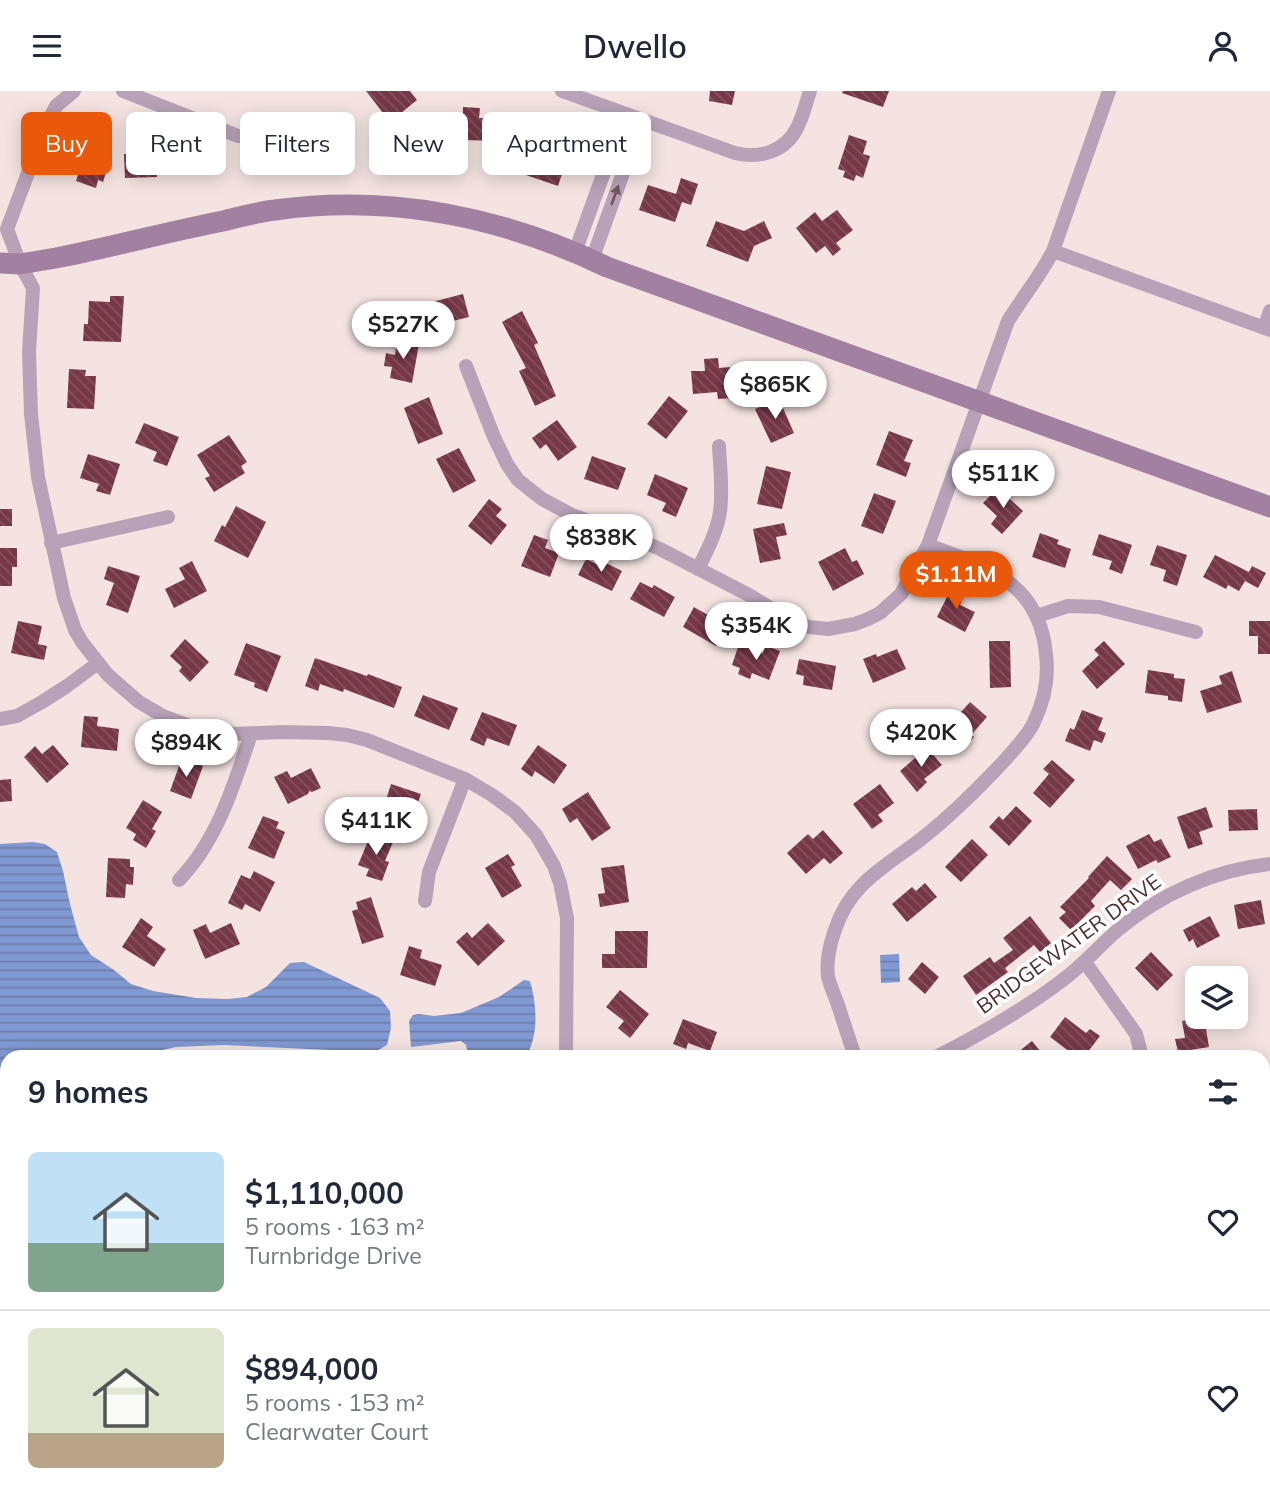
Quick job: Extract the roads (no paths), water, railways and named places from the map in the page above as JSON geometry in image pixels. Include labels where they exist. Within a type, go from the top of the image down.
[{"type":"street","points":[[74,91],[56,106],[46,125],[7,229],[10,264],[33,288],[29,352],[31,414],[38,477],[68,614],[82,642],[107,674],[133,697],[163,716],[190,726],[233,734],[317,733],[348,735],[367,740],[465,779],[515,812],[545,850],[560,883],[567,918],[566,1050]]},
{"type":"street","points":[[123,91],[238,136]]},
{"type":"street","points":[[562,91],[620,112]]},
{"type":"street","points":[[651,123],[744,156],[758,156],[771,153],[790,139],[797,128],[810,91]]},
{"type":"street","points":[[466,366],[507,464],[528,489],[556,508],[627,534],[749,595],[792,621],[814,628],[842,628],[868,619],[901,594],[928,545],[1008,321],[1053,251],[1109,91]]},
{"type":"street","points":[[584,256],[607,175]]},
{"type":"street","points":[[584,256],[619,175]]},
{"type":"street","points":[[10,264],[107,248],[274,210],[347,204],[413,208],[480,220],[534,236],[607,267],[1270,507]]},
{"type":"street","points":[[1053,251],[1267,329],[1270,311]]},
{"type":"street","points":[[698,569],[720,514],[719,446]]},
{"type":"street","points":[[51,543],[168,517]]},
{"type":"street","points":[[853,1050],[828,976],[835,928],[849,900],[869,877],[965,802],[1012,752],[1033,725],[1040,709],[1047,677],[1045,645],[1037,616],[1020,592],[981,564],[928,545]]},
{"type":"street","points":[[1037,616],[1068,606],[1099,607],[1196,632]]},
{"type":"street","points":[[0,719],[17,716],[42,702],[98,663]]},
{"type":"street","points":[[179,880],[190,868],[220,817],[251,734]]},
{"type":"street","points":[[425,901],[429,872],[465,779]]},
{"type":"street","name":"BRIDGEWATER DRIVE","points":[[950,1050],[1013,1015],[1054,986],[1085,962],[1120,928],[1160,901],[1226,872],[1270,863]]},
{"type":"street","points":[[1085,962],[1136,1034],[1140,1050]]},
{"type":"water","points":[[33,842],[45,844],[57,852],[79,937],[91,955],[131,984],[153,991],[196,998],[247,997],[266,987],[290,963],[304,962],[380,998],[390,1011],[391,1028],[387,1045],[378,1050],[224,1045],[162,1050],[0,1050],[0,844]]},
{"type":"water","points":[[899,954],[900,982],[881,983],[880,955]]},
{"type":"water","points":[[524,980],[530,981],[536,1019],[529,1050],[467,1050],[461,1041],[411,1047],[409,1021],[413,1015],[461,1013],[499,997]]}]
